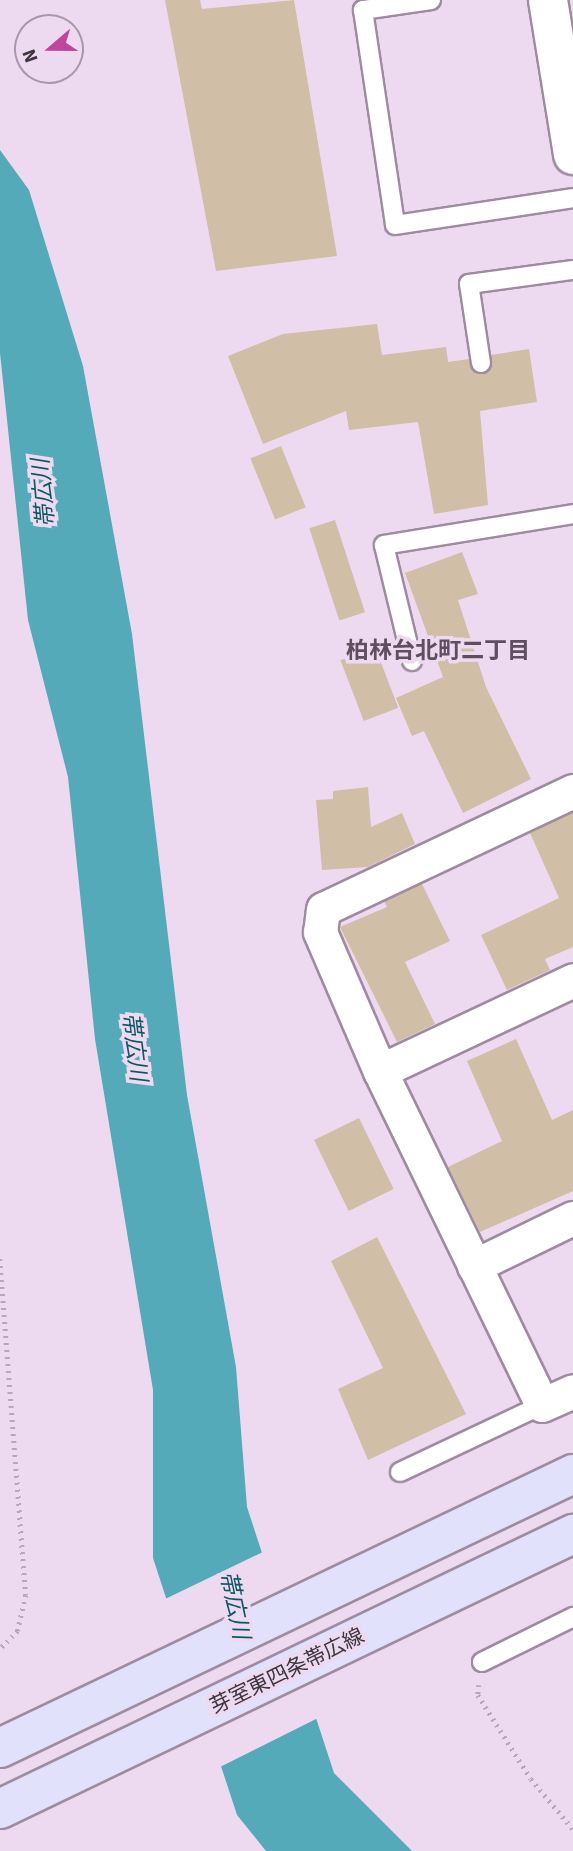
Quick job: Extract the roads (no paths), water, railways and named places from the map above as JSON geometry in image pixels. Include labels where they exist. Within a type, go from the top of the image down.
[{"type":"main road","points":[[0,1748],[400,1552],[573,1474]]},
{"type":"main road","name":"芽室東四条帯広線","points":[[0,1809],[573,1534]]},
{"type":"street","points":[[548,0],[573,155]]},
{"type":"street","points":[[573,791],[323,909],[320,932],[380,1071],[542,1405],[573,1391]]},
{"type":"street","points":[[380,1071],[573,980]]},
{"type":"street","points":[[474,1266],[573,1219]]},
{"type":"lane","points":[[431,0],[363,10],[395,225],[573,198]]},
{"type":"lane","points":[[481,363],[469,284],[573,270]]},
{"type":"lane","points":[[412,661],[384,545],[573,514]]},
{"type":"lane","points":[[400,1472],[542,1405]]},
{"type":"lane","points":[[482,1662],[573,1617]]},
{"type":"water","name":"帯広川","points":[[0,150],[29,190],[83,366],[132,634],[187,1095],[236,1367],[247,1507],[334,1773],[412,1851],[266,1851],[237,1815],[153,1558],[153,1390],[95,1039],[68,777],[28,620],[0,353]]},
{"type":"district","name":"柏林台北町二丁目","points":[[438,651]]}]
